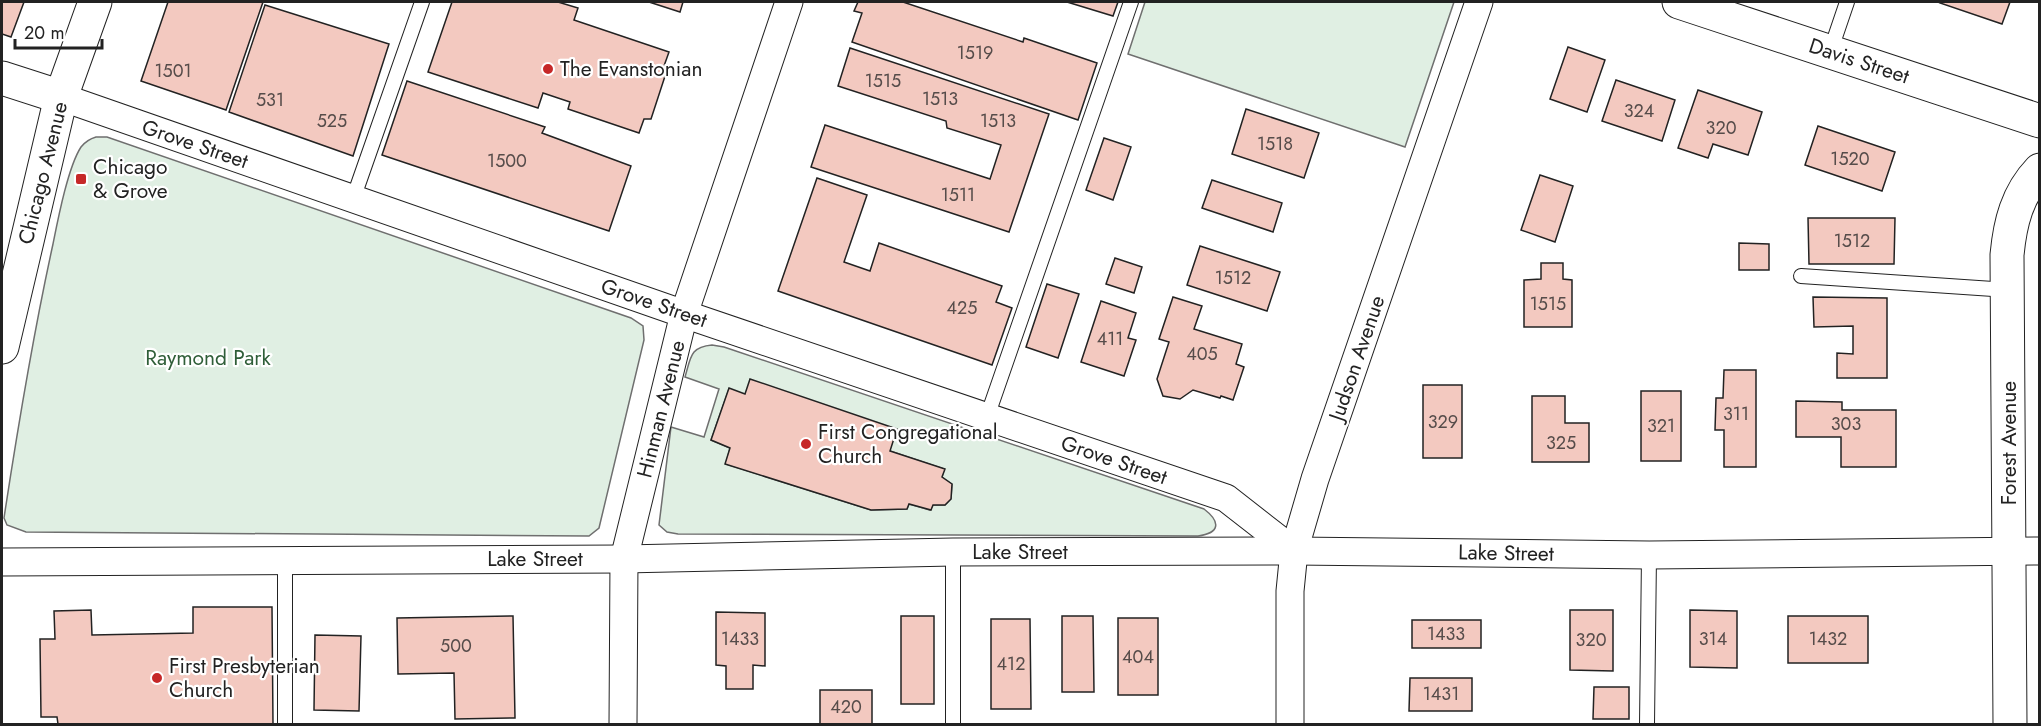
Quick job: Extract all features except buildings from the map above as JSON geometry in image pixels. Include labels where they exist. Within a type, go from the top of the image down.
[{"type":"main road","name":"Chicago Avenue","points":[[2,347],[62,98],[95,2]]},
{"type":"main road","name":"Davis Street","points":[[1679,2],[2040,121]]},
{"type":"main road","name":"Grove Street","points":[[2,78],[62,98]]},
{"type":"main road","name":"Forest Avenue","points":[[2010,724],[2025,551],[2008,290],[2010,228],[2015,211],[2030,180],[2040,170]]},
{"type":"street","name":"Hinman Avenue","points":[[623,724],[624,559],[684,314],[789,2]]},
{"type":"street","name":"Judson Avenue","points":[[1290,724],[1290,591],[1294,551],[1315,479],[1479,2]]},
{"type":"street","name":"Grove Street","points":[[62,98],[684,314],[1226,498],[1294,551]]},
{"type":"street","name":"Lake Street","points":[[2,562],[624,559],[953,552],[1294,551],[1649,555],[2025,551]]},
{"type":"lane","points":[[353,199],[422,2]]},
{"type":"lane","points":[[987,417],[1131,2]]},
{"type":"lane","points":[[1830,51],[1847,2]]},
{"type":"lane","points":[[1801,276],[2008,290]]},
{"type":"lane","points":[[953,552],[953,724]]},
{"type":"lane","points":[[1647,724],[1649,555]]},
{"type":"lane","points":[[285,560],[285,724]]},
{"type":"green space","points":[[1145,2],[1454,2],[1405,147],[1128,54]]},
{"type":"green space","name":"Raymond Park","points":[[96,137],[107,137],[631,318],[643,326],[644,340],[599,528],[589,536],[26,532],[7,525],[4,518],[20,415],[61,208],[76,156],[84,144]]},
{"type":"green space","points":[[705,346],[724,347],[1204,509],[1213,518],[1216,526],[1211,532],[1198,536],[678,534],[667,532],[659,525],[671,427],[704,437],[719,389],[685,377],[692,354]],"holes":[[[729,389],[890,451],[944,469],[942,477],[952,484],[951,499],[945,505],[933,505],[930,510],[909,504],[907,509],[871,510],[726,464],[730,448],[711,440]]]},
{"type":"place","name":"The Evanstonian","points":[[548,69]]},
{"type":"place","name":"Chicago & Grove","points":[[81,179]]},
{"type":"place","name":"First Congregational Church","points":[[806,444]]},
{"type":"place","name":"First Presbyterian Church","points":[[157,678]]}]
